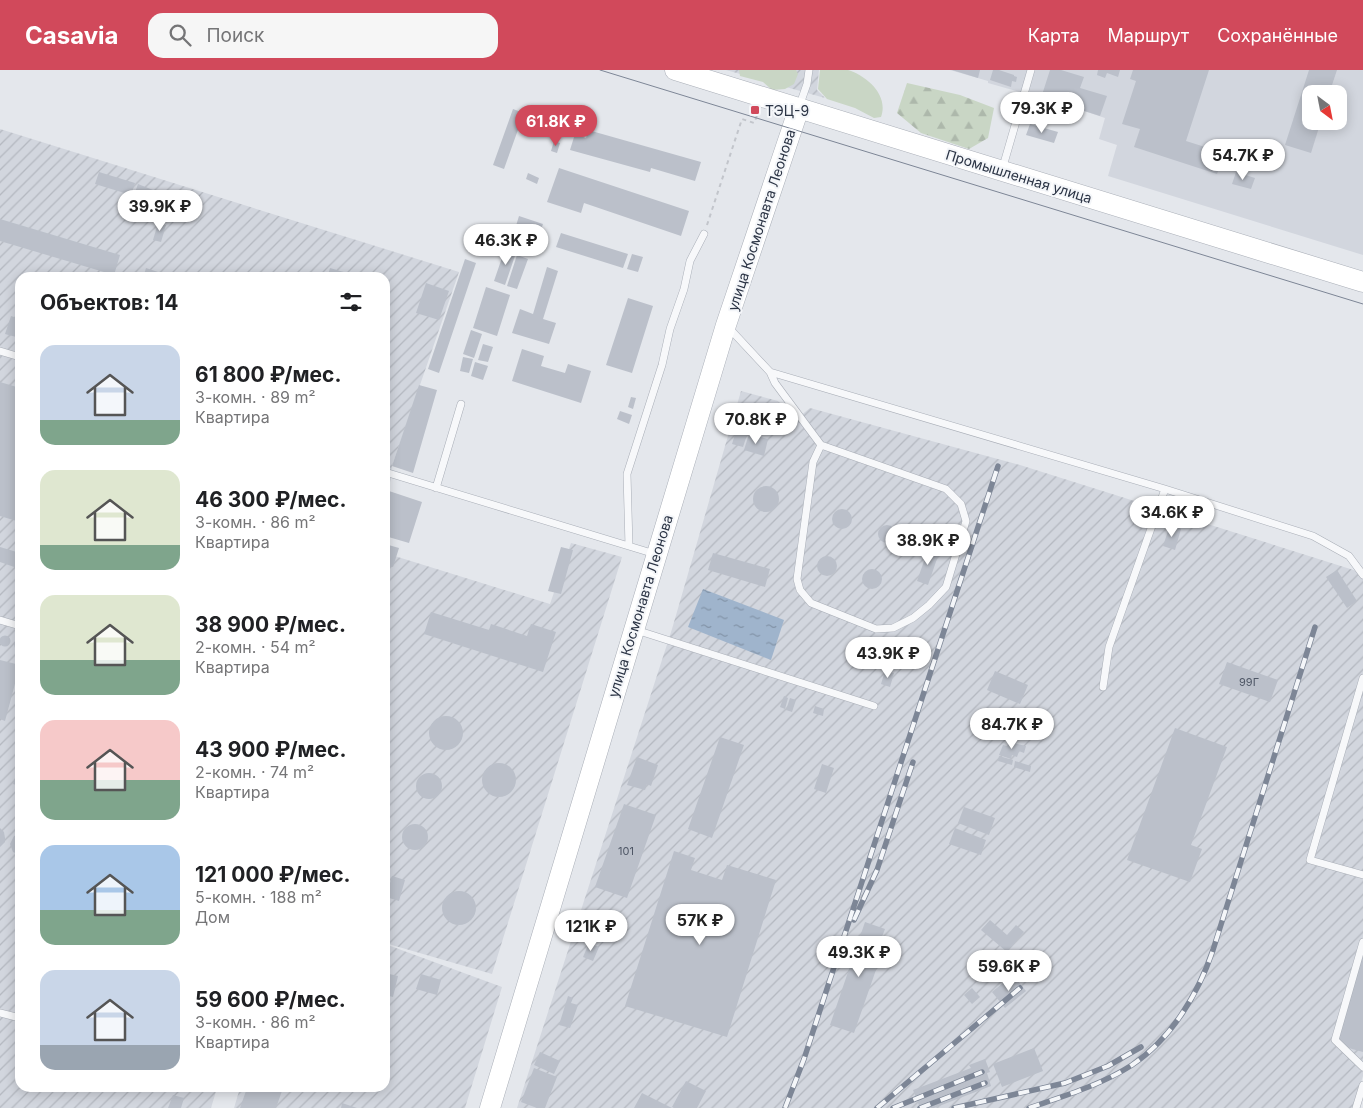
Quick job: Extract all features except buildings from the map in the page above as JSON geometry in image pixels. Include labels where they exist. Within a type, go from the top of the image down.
[{"type":"street","name":"Промышленная улица","points":[[675,70],[1363,282]]},
{"type":"street","name":"улица Космонавта Леонова","points":[[490,1108],[726,325],[799,108]]},
{"type":"lane","points":[[799,108],[807,84],[809,70]]},
{"type":"lane","points":[[1002,171],[1031,70]]},
{"type":"lane","points":[[629,546],[627,474],[662,365],[670,329],[684,289],[690,261],[704,234]]},
{"type":"lane","points":[[726,325],[770,372],[774,383],[821,445],[946,490],[961,504],[966,521],[946,586],[924,610],[913,618],[892,628],[876,630],[811,602],[800,590],[797,579],[813,462],[821,445]]},
{"type":"lane","points":[[0,351],[15,356]]},
{"type":"lane","points":[[770,372],[1165,489],[1313,536],[1349,556],[1363,575]]},
{"type":"lane","points":[[436,488],[461,404]]},
{"type":"lane","points":[[390,474],[656,554]]},
{"type":"lane","points":[[1103,687],[1109,646],[1165,489]]},
{"type":"lane","points":[[0,620],[15,624]]},
{"type":"lane","points":[[633,629],[874,706]]},
{"type":"lane","points":[[1363,678],[1310,860],[1363,875]]},
{"type":"lane","points":[[1363,942],[1335,1040],[1363,1067]]},
{"type":"lane","points":[[0,1012],[15,1016]]},
{"type":"lane","points":[[1356,1108],[1363,1085]]},
{"type":"path","points":[[704,234],[742,120],[754,123],[758,111]]},
{"type":"shaded area","points":[[726,70],[819,70],[817,90],[825,98]]},
{"type":"shaded area","points":[[950,70],[1363,70],[1363,255],[1108,176],[1117,145],[1099,139],[1105,118],[1066,105],[1064,110],[1058,108],[1059,103],[988,83],[988,81]]},
{"type":"shaded area","points":[[0,129],[459,272],[392,466],[390,483],[390,272],[15,272],[15,1092],[216,1092],[211,1108],[0,1108]]},
{"type":"shaded area","points":[[741,391],[778,401],[795,420],[810,408],[1020,465],[1363,573],[1363,1076],[1353,1108],[517,1108],[672,629]]},
{"type":"shaded area","points":[[571,543],[622,557],[492,974],[390,944],[390,555],[550,604]]},
{"type":"shaded area","points":[[390,946],[502,987],[465,1108],[234,1108],[239,1092],[390,1092]]},
{"type":"green space","points":[[739,70],[796,70],[798,74],[794,84],[785,89],[772,90],[763,82],[740,76]]},
{"type":"green space","points":[[820,70],[848,70],[869,82],[875,88],[882,101],[881,117],[874,118],[855,108],[827,99],[818,89]]},
{"type":"green space","points":[[907,83],[960,95],[994,108],[988,138],[969,149],[921,133],[897,113]]},
{"type":"water","points":[[703,589],[784,620],[771,660],[688,627]]},
{"type":"tram line","points":[[600,70],[1363,304]]},
{"type":"railway","points":[[785,1108],[804,1059],[998,466]]},
{"type":"railway","points":[[1029,1108],[1095,1084],[1132,1065],[1159,1042],[1182,1014],[1191,999],[1200,983],[1213,950],[1315,627]]},
{"type":"railway","points":[[854,920],[877,870],[913,762]]},
{"type":"railway","points":[[877,1108],[1020,988]]},
{"type":"railway","points":[[954,1108],[1065,1083],[1108,1066],[1141,1047]]},
{"type":"railway","points":[[893,1108],[982,1072]]},
{"type":"railway","points":[[920,1108],[985,1083]]},
{"type":"place","name":"ТЭЦ-9","points":[[755,110]]}]
